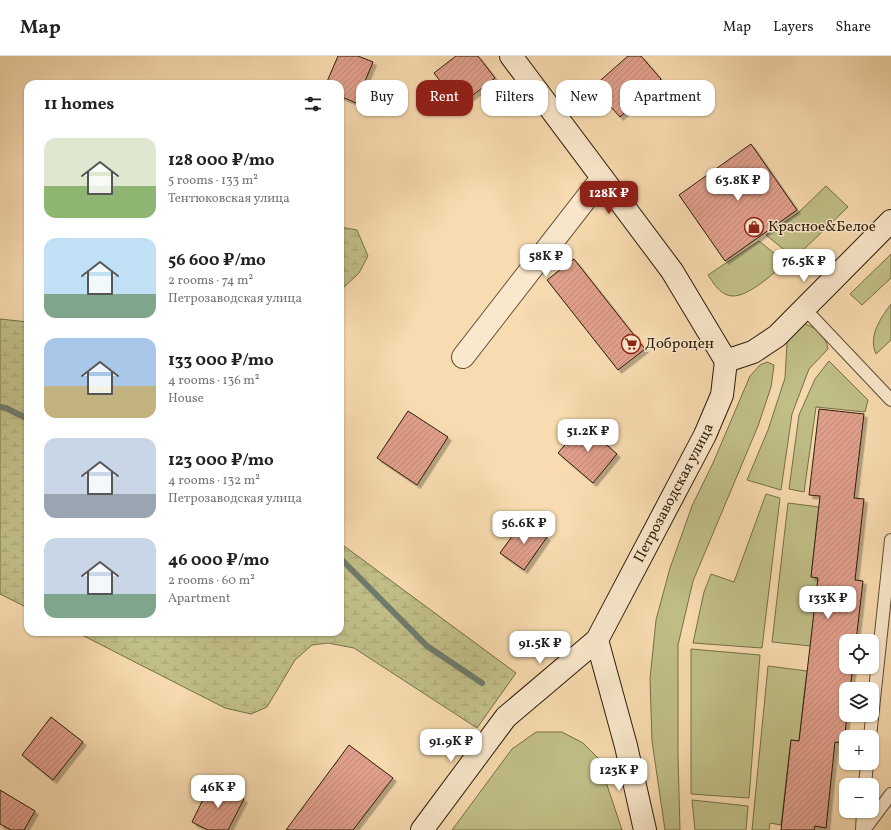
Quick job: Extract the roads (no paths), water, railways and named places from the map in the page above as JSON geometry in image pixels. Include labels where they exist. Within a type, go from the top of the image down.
[{"type":"street","points":[[511,56],[672,271],[726,361],[754,352],[777,336],[891,221]]},
{"type":"street","points":[[463,357],[602,178]]},
{"type":"street","name":"Петрозаводская улица","points":[[597,640],[705,436],[722,395],[726,361]]},
{"type":"street","points":[[422,830],[506,717],[597,640],[626,746],[645,830]]},
{"type":"lane","points":[[804,308],[891,400]]},
{"type":"lane","points":[[871,730],[891,540]]},
{"type":"lane","points":[[863,830],[891,794]]},
{"type":"lane","points":[[863,818],[863,830]]},
{"type":"waterway","points":[[0,407],[6,408],[24,417]]},
{"type":"waterway","points":[[344,562],[427,646],[482,683]]},
{"type":"place","name":"Красное&Белое","points":[[754,227]]},
{"type":"place","name":"Доброцен","points":[[631,344]]}]
